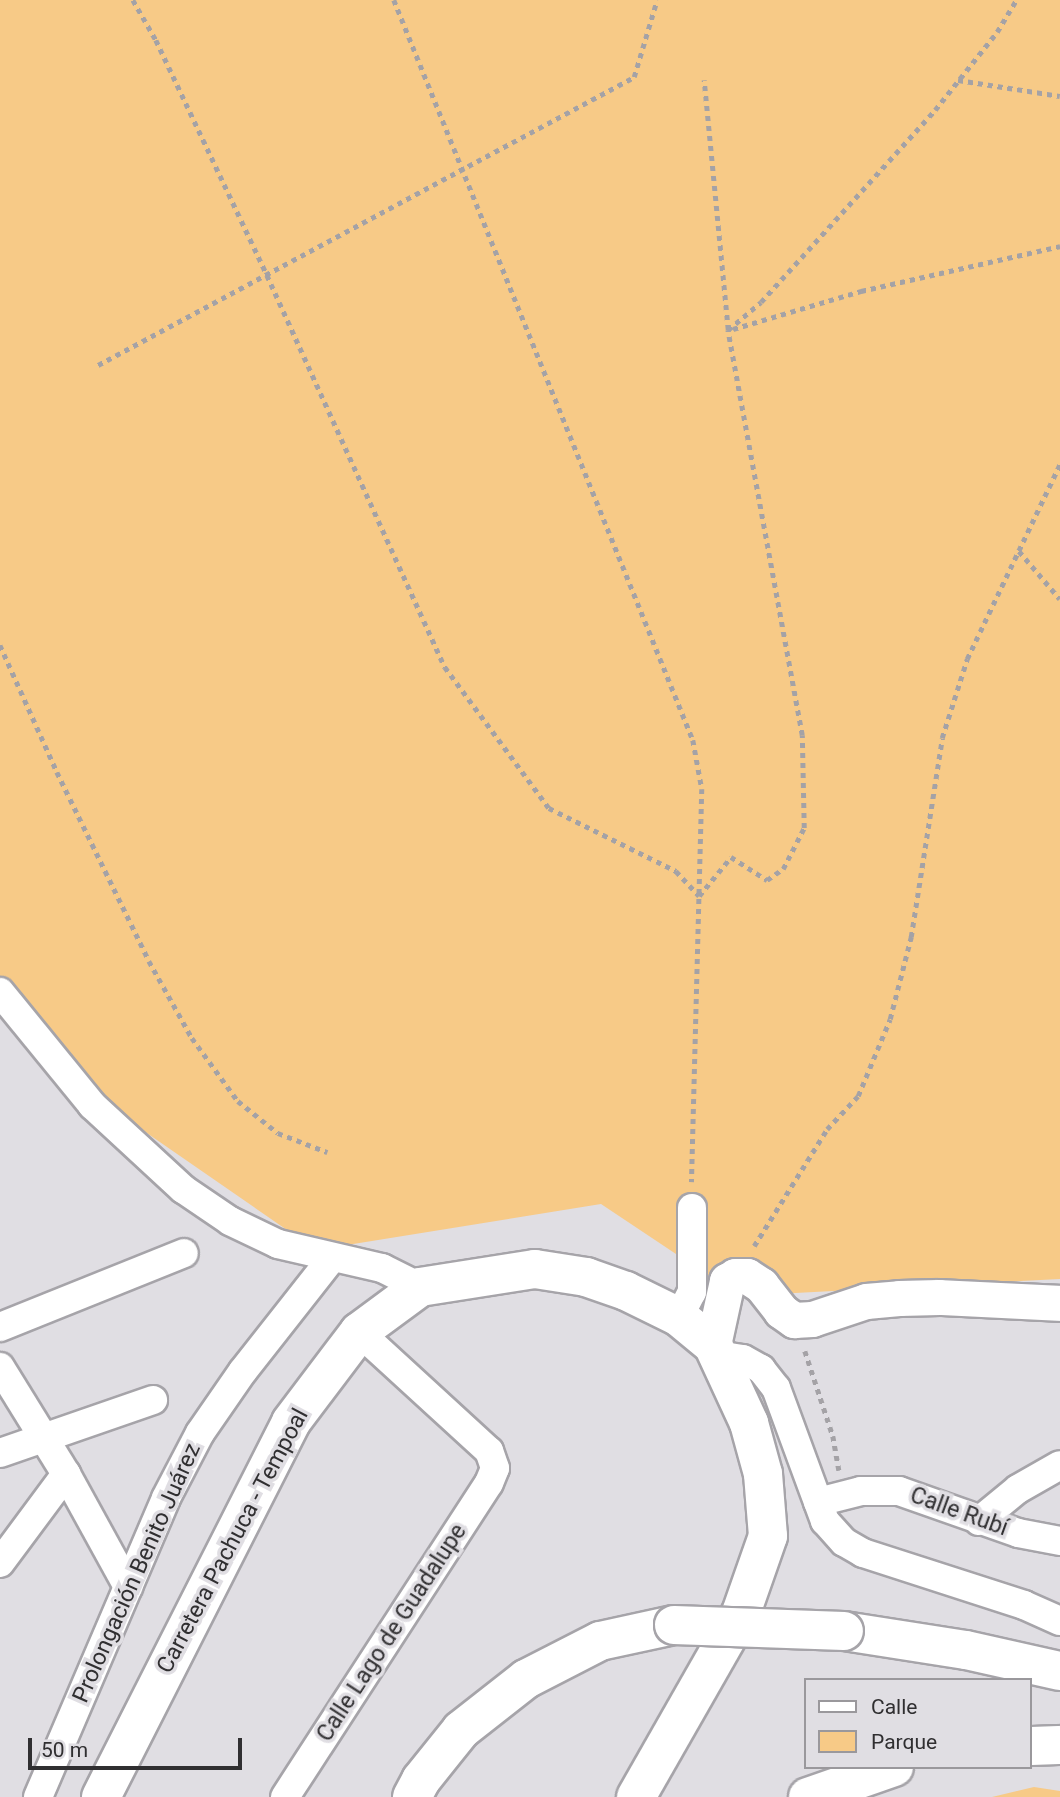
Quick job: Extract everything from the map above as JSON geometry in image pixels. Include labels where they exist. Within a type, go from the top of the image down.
[{"type":"main road","name":"Carretera Pachuca - Tempoal","points":[[101,1797],[291,1422],[359,1332],[420,1287],[535,1269],[586,1277],[626,1291],[679,1317],[715,1350],[749,1423],[763,1474],[768,1536],[741,1613],[636,1797]]},
{"type":"main road","points":[[412,1797],[421,1780],[461,1730],[526,1679],[600,1641],[674,1625],[845,1631],[966,1650],[1060,1671]]},
{"type":"main road","points":[[1032,1746],[1060,1745]]},
{"type":"main road","points":[[808,1797],[888,1769]]},
{"type":"street","points":[[0,992],[92,1105],[183,1189],[230,1221],[278,1244],[331,1259],[382,1268],[420,1287]]},
{"type":"street","points":[[679,1317],[692,1292],[692,1208]]},
{"type":"street","points":[[0,1326],[184,1253]]},
{"type":"street","name":"Prolongación Benito Juárez","points":[[38,1797],[166,1498],[200,1433],[243,1371],[331,1259]]},
{"type":"street","points":[[1060,1303],[939,1297],[899,1298],[866,1301],[812,1319],[794,1320],[781,1311],[761,1286],[747,1276],[735,1276],[727,1281],[715,1350],[743,1359],[761,1369],[776,1388],[829,1499],[824,1521],[844,1542],[863,1553],[1024,1605],[1060,1621]]},
{"type":"street","name":"Calle Lago de Guadalupe","points":[[285,1797],[489,1483],[495,1468],[489,1451],[359,1332]]},
{"type":"street","points":[[0,1367],[66,1474],[128,1587]]},
{"type":"street","points":[[0,1453],[153,1400]]},
{"type":"street","points":[[979,1521],[1018,1489],[1060,1465]]},
{"type":"street","points":[[0,1563],[66,1474]]},
{"type":"street","name":"Calle Rubí","points":[[829,1499],[861,1491],[899,1491],[979,1521],[1018,1533],[1060,1541]]},
{"type":"path","points":[[133,0],[156,40],[267,275],[445,667],[550,808],[676,871],[699,896]]},
{"type":"path","points":[[394,0],[693,740],[702,789],[692,1208]]},
{"type":"path","points":[[97,365],[634,77],[657,0]]},
{"type":"path","points":[[728,330],[761,302],[958,80],[997,32],[1016,0]]},
{"type":"path","points":[[699,896],[731,857],[767,880],[783,869],[804,828],[803,735],[728,330],[704,80]]},
{"type":"path","points":[[958,80],[1060,96]]},
{"type":"path","points":[[728,330],[861,291],[1060,246]]},
{"type":"path","points":[[752,1248],[827,1129],[858,1096],[890,1019],[911,937],[942,738],[967,659],[1060,464]]},
{"type":"path","points":[[1019,551],[1060,599]]},
{"type":"path","points":[[0,645],[57,772],[149,961],[192,1038],[238,1101],[278,1133],[327,1152]]},
{"type":"path","points":[[794,1320],[833,1436],[829,1499]]},
{"type":"green space","points":[[0,0],[1060,0],[1060,1279],[739,1296],[601,1204],[316,1250],[99,1100],[0,979]]},
{"type":"green space","points":[[1034,1787],[1060,1791],[1060,1797],[992,1797]]}]
